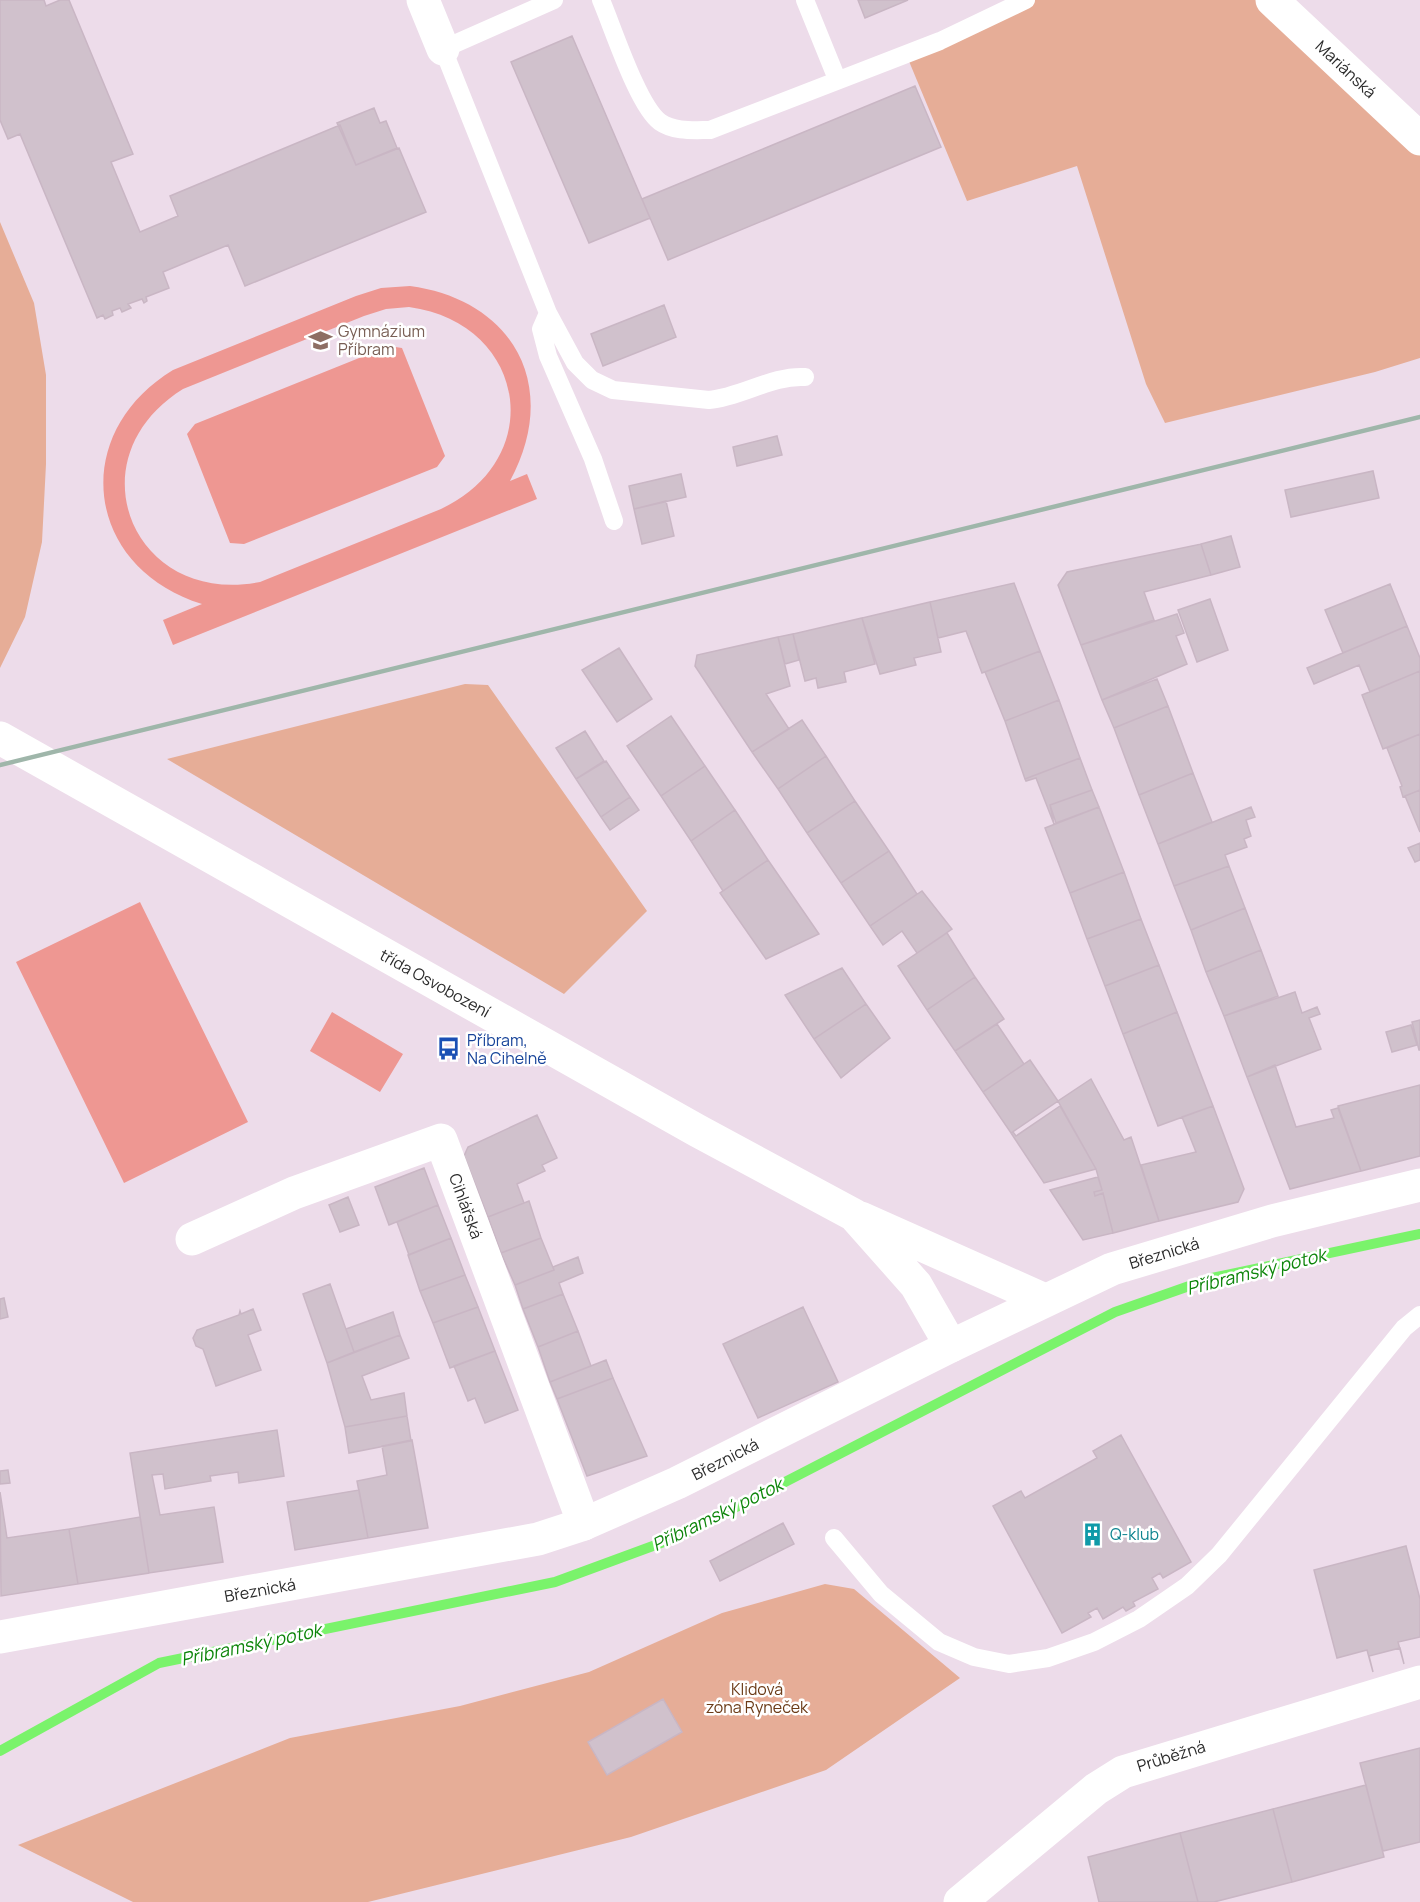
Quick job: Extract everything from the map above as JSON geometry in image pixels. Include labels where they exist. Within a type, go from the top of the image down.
[{"type":"street","points":[[423,0],[443,49]]},
{"type":"street","name":"Mariánská","points":[[1272,0],[1420,139]]},
{"type":"street","name":"třída Osvobození","points":[[0,738],[698,1131],[854,1215],[916,1285],[951,1346]]},
{"type":"street","name":"Cihlářská","points":[[192,1239],[294,1193],[441,1140],[584,1524]]},
{"type":"street","name":"Březnická","points":[[0,1637],[538,1539],[584,1524],[677,1484],[951,1346],[1112,1269],[1272,1221],[1420,1185]]},
{"type":"street","points":[[854,1215],[1045,1300]]},
{"type":"street","name":"Průběžná","points":[[960,1902],[1096,1789],[1123,1772],[1420,1682]]},
{"type":"lane","points":[[554,0],[443,49],[548,313],[575,363],[592,380],[613,390],[709,400],[725,399],[789,376],[805,376]]},
{"type":"lane","points":[[601,0],[646,106],[661,123],[683,131],[710,130],[940,41],[1026,0]]},
{"type":"lane","points":[[805,0],[837,79]]},
{"type":"lane","points":[[548,313],[541,329],[548,356],[593,459],[614,521]]},
{"type":"lane","points":[[834,1538],[881,1594],[939,1642],[974,1657],[1009,1664],[1048,1658],[1094,1642],[1139,1619],[1187,1586],[1219,1555],[1404,1328],[1420,1315]]},
{"type":"green space","points":[[1026,0],[1271,0],[1420,139],[1420,358],[1375,372],[1165,423],[1146,384],[1077,166],[967,201],[906,54]]},
{"type":"green space","points":[[0,222],[34,303],[46,375],[46,464],[42,542],[25,617],[0,668]]},
{"type":"green space","points":[[465,684],[488,685],[647,911],[564,994],[167,759]]},
{"type":"green space","name":"Klidová zóna Ryneček","points":[[825,1584],[854,1589],[960,1678],[826,1770],[631,1837],[368,1902],[133,1902],[18,1845],[290,1738],[460,1706],[589,1672],[722,1613]]},
{"type":"shaded area","points":[[410,286],[446,295],[477,309],[501,329],[518,354],[528,382],[531,413],[525,446],[510,481],[527,474],[537,499],[173,645],[163,620],[202,604],[163,586],[133,561],[114,531],[104,498],[105,463],[117,428],[139,397],[173,370],[381,288]],"holes":[[[409,307],[448,318],[479,338],[499,364],[509,395],[509,427],[498,458],[475,486],[441,509],[260,582],[215,584],[178,572],[150,550],[132,521],[125,487],[130,452],[149,418],[183,389],[386,309]]]},
{"type":"shaded area","points":[[389,346],[402,348],[445,456],[437,467],[244,544],[230,543],[187,434],[195,424]]},
{"type":"shaded area","points":[[140,902],[248,1122],[124,1183],[16,962]]},
{"type":"shaded area","points":[[332,1012],[403,1054],[380,1092],[310,1051]]},
{"type":"building","points":[[0,0],[44,0],[46,6],[60,0],[69,0],[133,154],[111,162],[140,232],[178,216],[170,196],[340,125],[356,165],[399,148],[426,212],[245,286],[228,245],[163,272],[169,288],[146,297],[147,301],[144,303],[142,299],[128,304],[131,308],[122,312],[120,308],[112,311],[113,315],[105,319],[103,315],[97,318],[20,134],[8,139],[0,120]]},
{"type":"building","points":[[858,0],[908,0],[865,18]]},
{"type":"building","points":[[572,36],[650,218],[589,243],[511,62]]},
{"type":"building","points":[[915,86],[941,147],[668,260],[642,199]]},
{"type":"building","points":[[374,108],[380,123],[386,121],[397,148],[356,165],[337,123]]},
{"type":"building","points":[[664,305],[676,337],[603,366],[591,334]]},
{"type":"building","points":[[777,436],[782,455],[737,466],[733,447]]},
{"type":"building","points":[[1373,471],[1379,498],[1291,517],[1285,490]]},
{"type":"building","points":[[681,474],[686,497],[634,509],[629,486]]},
{"type":"building","points":[[666,501],[674,536],[642,544],[634,509]]},
{"type":"building","points":[[1231,536],[1240,567],[1211,575],[1201,544]]},
{"type":"building","points":[[1201,544],[1211,575],[1144,592],[1154,620],[1081,645],[1058,585],[1067,572]]},
{"type":"building","points":[[1014,583],[1040,651],[982,673],[966,631],[938,638],[930,602]]},
{"type":"building","points":[[1390,584],[1407,626],[1343,653],[1325,610]]},
{"type":"building","points":[[1210,599],[1228,650],[1197,662],[1178,610]]},
{"type":"building","points":[[930,602],[941,652],[914,658],[916,665],[880,674],[862,618]]},
{"type":"building","points":[[1177,614],[1184,633],[1176,636],[1187,664],[1102,700],[1081,645]]},
{"type":"building","points":[[862,618],[875,664],[844,672],[846,682],[818,688],[816,678],[805,681],[793,634]]},
{"type":"building","points":[[1407,626],[1420,658],[1420,671],[1370,692],[1359,665],[1314,684],[1307,668]]},
{"type":"building","points":[[793,634],[799,660],[785,664],[778,637]]},
{"type":"building","points":[[778,637],[790,686],[766,694],[789,729],[752,752],[695,666],[697,655]]},
{"type":"building","points":[[619,648],[652,699],[617,722],[582,670]]},
{"type":"building","points":[[1040,651],[1059,700],[1005,721],[985,672]]},
{"type":"building","points":[[1420,671],[1420,734],[1383,749],[1362,695]]},
{"type":"building","points":[[1157,679],[1168,706],[1114,728],[1102,700]]},
{"type":"building","points":[[1059,700],[1080,758],[1025,779],[1005,721]]},
{"type":"building","points":[[1168,706],[1193,773],[1139,795],[1114,728]]},
{"type":"building","points":[[671,716],[705,766],[661,796],[627,746]]},
{"type":"building","points":[[802,720],[826,756],[778,789],[752,752]]},
{"type":"building","points":[[585,731],[604,761],[576,779],[556,748]]},
{"type":"building","points":[[1420,734],[1420,790],[1403,797],[1400,787],[1402,786],[1387,748]]},
{"type":"building","points":[[826,756],[855,801],[807,833],[778,789]]},
{"type":"building","points":[[1080,758],[1092,790],[1050,805],[1054,824],[1036,778],[1026,781],[1025,779]]},
{"type":"building","points":[[606,761],[630,797],[601,817],[576,779]]},
{"type":"building","points":[[705,766],[735,810],[691,841],[661,796]]},
{"type":"building","points":[[1193,773],[1212,822],[1158,844],[1139,795]]},
{"type":"building","points":[[1092,790],[1099,807],[1056,823],[1050,805]]},
{"type":"building","points":[[1420,790],[1420,832],[1405,796]]},
{"type":"building","points":[[630,797],[639,810],[610,830],[601,817]]},
{"type":"building","points":[[855,801],[889,851],[841,883],[807,833]]},
{"type":"building","points":[[1099,807],[1124,872],[1070,893],[1045,828]]},
{"type":"building","points":[[1251,807],[1255,817],[1246,820],[1251,836],[1244,839],[1247,847],[1225,855],[1229,866],[1174,886],[1158,844]]},
{"type":"building","points":[[735,810],[768,860],[723,891],[691,841]]},
{"type":"building","points":[[1420,843],[1420,860],[1415,862],[1408,848]]},
{"type":"building","points":[[889,851],[917,894],[870,926],[841,883]]},
{"type":"building","points":[[768,860],[819,934],[766,959],[720,893]]},
{"type":"building","points":[[1229,866],[1245,908],[1191,930],[1174,886]]},
{"type":"building","points":[[1124,872],[1141,919],[1087,939],[1070,893]]},
{"type":"building","points":[[922,891],[952,929],[917,953],[902,931],[883,945],[870,926]]},
{"type":"building","points":[[1245,908],[1261,950],[1206,972],[1191,930]]},
{"type":"building","points":[[1141,919],[1159,965],[1105,986],[1087,939]]},
{"type":"building","points":[[947,933],[975,977],[927,1010],[898,966]]},
{"type":"building","points":[[1261,950],[1278,996],[1224,1016],[1206,972]]},
{"type":"building","points":[[1159,965],[1177,1012],[1123,1034],[1105,986]]},
{"type":"building","points":[[842,968],[866,1004],[814,1039],[785,995]]},
{"type":"building","points":[[975,977],[1004,1019],[955,1051],[927,1010]]},
{"type":"building","points":[[1295,992],[1302,1013],[1317,1007],[1320,1014],[1309,1018],[1321,1049],[1247,1077],[1224,1016]]},
{"type":"building","points":[[866,1004],[890,1038],[841,1078],[814,1039]]},
{"type":"building","points":[[1177,1012],[1213,1106],[1158,1126],[1123,1034]]},
{"type":"building","points":[[1420,1020],[1420,1050],[1419,1050],[1412,1022]]},
{"type":"building","points":[[997,1024],[1024,1064],[983,1092],[955,1051]]},
{"type":"building","points":[[1411,1025],[1417,1045],[1392,1052],[1386,1032]]},
{"type":"building","points":[[1030,1060],[1058,1101],[1011,1133],[983,1092]]},
{"type":"building","points":[[1275,1065],[1296,1127],[1334,1118],[1331,1110],[1338,1108],[1361,1171],[1290,1189],[1247,1077]]},
{"type":"building","points":[[1091,1079],[1124,1140],[1131,1137],[1159,1221],[1113,1233],[1103,1193],[1095,1196],[1094,1192],[1102,1190],[1096,1169],[1058,1101]]},
{"type":"building","points":[[1420,1085],[1420,1156],[1361,1171],[1338,1106]]},
{"type":"building","points":[[1060,1106],[1096,1169],[1044,1183],[1011,1133],[1013,1132],[1016,1136]]},
{"type":"building","points":[[1213,1106],[1244,1189],[1238,1202],[1159,1221],[1141,1165],[1196,1152],[1182,1117]]},
{"type":"building","points":[[537,1115],[557,1158],[542,1165],[545,1171],[517,1184],[524,1203],[488,1217],[464,1156],[468,1147]]},
{"type":"building","points":[[424,1168],[438,1205],[389,1225],[375,1187]]},
{"type":"building","points":[[1098,1177],[1102,1190],[1094,1192],[1095,1196],[1103,1193],[1113,1233],[1083,1240],[1050,1190]]},
{"type":"building","points":[[348,1197],[359,1225],[340,1232],[329,1205]]},
{"type":"building","points":[[529,1201],[541,1238],[501,1253],[488,1217]]},
{"type":"building","points":[[438,1205],[451,1238],[409,1255],[397,1222]]},
{"type":"building","points":[[451,1238],[465,1275],[420,1291],[408,1255]]},
{"type":"building","points":[[541,1238],[554,1270],[515,1285],[501,1253]]},
{"type":"building","points":[[578,1257],[583,1273],[559,1283],[563,1294],[523,1309],[515,1285],[554,1270],[553,1267]]},
{"type":"building","points":[[465,1275],[478,1307],[433,1323],[420,1291]]},
{"type":"building","points":[[330,1284],[354,1352],[327,1363],[303,1294]]},
{"type":"building","points":[[563,1294],[578,1331],[538,1347],[523,1309]]},
{"type":"building","points":[[4,1298],[8,1317],[0,1319],[0,1299]]},
{"type":"building","points":[[478,1307],[495,1351],[450,1368],[433,1323]]},
{"type":"building","points":[[803,1307],[838,1382],[758,1418],[723,1344]]},
{"type":"building","points":[[253,1309],[261,1330],[248,1335],[261,1370],[216,1386],[203,1349],[196,1346],[193,1338],[197,1330],[239,1315],[240,1311],[241,1314]]},
{"type":"building","points":[[393,1312],[400,1335],[354,1352],[346,1329]]},
{"type":"building","points":[[578,1331],[591,1366],[550,1382],[538,1347]]},
{"type":"building","points":[[400,1335],[409,1358],[362,1376],[371,1400],[404,1393],[407,1416],[345,1427],[327,1363]]},
{"type":"building","points":[[495,1351],[518,1410],[485,1423],[475,1398],[468,1401],[454,1366]]},
{"type":"building","points":[[606,1360],[613,1378],[557,1399],[550,1382]]},
{"type":"building","points":[[613,1378],[647,1456],[587,1476],[557,1399]]},
{"type":"building","points":[[407,1416],[411,1441],[349,1453],[345,1427]]},
{"type":"building","points":[[277,1430],[284,1476],[239,1483],[238,1472],[210,1476],[211,1481],[165,1489],[163,1474],[152,1475],[160,1515],[214,1507],[223,1562],[149,1573],[130,1453]]},
{"type":"building","name":"Q-klub","points":[[1121,1435],[1191,1562],[1163,1578],[1160,1573],[1152,1578],[1158,1589],[1133,1602],[1135,1606],[1126,1611],[1123,1607],[1103,1619],[1097,1608],[1088,1613],[1091,1617],[1062,1633],[993,1506],[1021,1491],[1025,1498],[1097,1458],[1093,1451]]},
{"type":"building","points":[[412,1440],[428,1528],[368,1538],[357,1481],[387,1475],[382,1446]]},
{"type":"building","points":[[8,1470],[10,1483],[0,1484],[0,1471]]},
{"type":"building","points":[[359,1490],[368,1538],[295,1550],[287,1502]]},
{"type":"building","points":[[0,1492],[7,1538],[69,1529],[78,1584],[1,1596]]},
{"type":"building","points":[[140,1517],[149,1573],[78,1584],[69,1529]]},
{"type":"building","points":[[783,1523],[794,1544],[720,1581],[710,1561]]},
{"type":"building","points":[[1406,1546],[1420,1599],[1420,1637],[1398,1642],[1400,1648],[1369,1656],[1373,1672],[1367,1650],[1337,1658],[1314,1570]]},
{"type":"building","points":[[663,1699],[682,1732],[607,1775],[588,1742]]},
{"type":"building","points":[[1420,1748],[1420,1842],[1383,1851],[1360,1763]]},
{"type":"building","points":[[1366,1785],[1384,1857],[1292,1882],[1273,1809]]},
{"type":"building","points":[[1273,1809],[1292,1882],[1214,1902],[1198,1902],[1180,1833]]},
{"type":"building","points":[[1180,1833],[1198,1902],[1099,1902],[1088,1857]]},
{"type":"waterway","name":"Příbramský potok","points":[[0,1751],[159,1663],[555,1582],[680,1536],[1115,1312],[1212,1278],[1420,1234]]},
{"type":"railway","points":[[0,765],[1420,417]]},
{"type":"place","name":"Gymnázium Příbram","points":[[320,340]]},
{"type":"place","name":"Příbram, Na Cihelně","points":[[449,1049]]},
{"type":"place","name":"Q-klub","points":[[1092,1534]]}]
